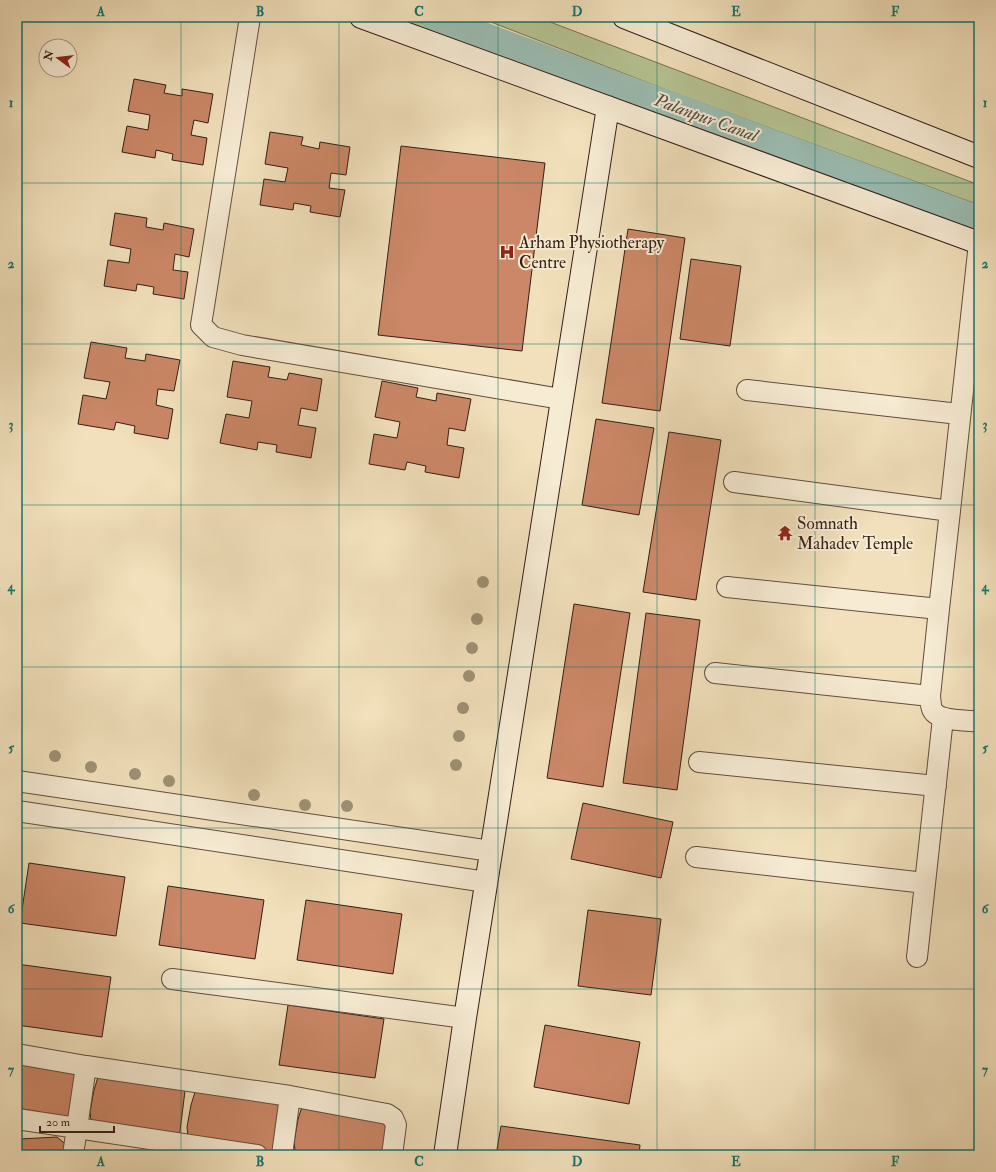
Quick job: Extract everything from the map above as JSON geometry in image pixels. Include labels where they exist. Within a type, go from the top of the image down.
[{"type":"street","points":[[250,17],[201,325],[213,337],[242,344],[561,399]]},
{"type":"street","points":[[361,17],[979,243],[959,414],[930,696],[931,707],[935,713],[943,718],[979,722]]},
{"type":"street","points":[[624,17],[979,157]]},
{"type":"street","points":[[445,1155],[561,399],[608,107]]},
{"type":"street","points":[[747,390],[959,414]]},
{"type":"street","points":[[734,482],[950,511]]},
{"type":"street","points":[[727,587],[939,609]]},
{"type":"street","points":[[715,673],[930,696]]},
{"type":"street","points":[[916,957],[926,883],[943,718]]},
{"type":"street","points":[[699,762],[936,786]]},
{"type":"street","points":[[17,781],[491,851]]},
{"type":"street","points":[[68,819],[73,789]]},
{"type":"street","points":[[212,840],[216,810]]},
{"type":"street","points":[[17,811],[486,882]]},
{"type":"street","points":[[696,857],[926,883]]},
{"type":"street","points":[[172,979],[465,1018]]},
{"type":"street","points":[[17,1054],[86,1066],[290,1096],[387,1114],[393,1118],[396,1125],[392,1155]]},
{"type":"street","points":[[73,1155],[86,1066]]},
{"type":"street","points":[[282,1155],[290,1096]]},
{"type":"street","points":[[17,1119],[257,1155]]},
{"type":"green space","points":[[383,17],[406,17],[620,98],[618,105]]},
{"type":"green space","points":[[478,17],[537,17],[979,185],[979,205],[677,94]]},
{"type":"building","points":[[134,79],[166,85],[164,93],[182,96],[182,89],[213,94],[208,123],[194,120],[191,135],[207,138],[203,165],[172,160],[173,154],[156,150],[155,158],[122,152],[127,126],[148,130],[150,115],[128,111]]},
{"type":"building","points":[[270,132],[303,137],[301,145],[319,149],[320,142],[350,147],[346,175],[331,173],[329,188],[345,190],[340,217],[310,212],[311,206],[294,203],[293,210],[260,205],[264,179],[285,182],[288,168],[265,164]]},
{"type":"building","points":[[401,146],[545,163],[522,351],[378,335]]},
{"type":"building","points":[[115,213],[147,218],[146,227],[163,230],[164,223],[194,229],[189,257],[175,254],[173,270],[188,272],[184,299],[153,294],[154,287],[137,284],[136,291],[104,286],[108,260],[129,263],[131,249],[110,245]]},
{"type":"building","points":[[628,229],[685,238],[660,411],[602,403]]},
{"type":"building","points":[[691,259],[741,266],[730,346],[680,339]]},
{"type":"building","points":[[91,342],[127,348],[125,358],[145,361],[146,354],[180,360],[174,391],[158,389],[156,405],[173,409],[168,439],[134,433],[135,426],[116,422],[114,430],[78,424],[83,395],[106,399],[110,382],[84,378]]},
{"type":"building","points":[[233,361],[270,367],[268,377],[287,380],[289,373],[322,379],[317,411],[301,408],[298,425],[316,428],[311,458],[276,452],[277,445],[258,442],[257,450],[220,443],[226,414],[249,418],[252,401],[227,397]]},
{"type":"building","points":[[382,381],[418,388],[416,397],[436,401],[437,393],[471,399],[465,431],[449,428],[447,445],[464,448],[459,478],[425,472],[426,466],[407,462],[405,470],[369,464],[374,434],[397,438],[400,422],[375,417]]},
{"type":"building","points":[[596,419],[654,428],[639,515],[582,505]]},
{"type":"building","points":[[669,432],[721,440],[696,600],[643,592]]},
{"type":"building","points":[[574,604],[630,613],[603,787],[547,778]]},
{"type":"building","points":[[646,613],[700,620],[677,790],[623,783]]},
{"type":"building","points":[[583,803],[673,822],[661,878],[571,859]]},
{"type":"building","points":[[29,863],[125,877],[116,936],[20,923]]},
{"type":"building","points":[[168,886],[264,900],[255,959],[159,945]]},
{"type":"building","points":[[306,900],[402,914],[393,974],[297,960]]},
{"type":"building","points":[[588,910],[661,919],[651,995],[578,986]]},
{"type":"building","points":[[17,964],[111,977],[102,1037],[17,1025]]},
{"type":"building","points":[[288,1005],[384,1019],[375,1078],[279,1065]]},
{"type":"building","points":[[545,1025],[640,1042],[629,1104],[534,1087]]},
{"type":"building","points":[[17,1061],[79,1073],[73,1121],[40,1118],[40,1112],[17,1108]]},
{"type":"building","points":[[98,1077],[172,1082],[185,1091],[179,1139],[91,1121],[90,1112]]},
{"type":"building","points":[[202,1086],[218,1094],[233,1098],[269,1097],[281,1106],[276,1155],[188,1136],[187,1127],[191,1105],[195,1092]]},
{"type":"building","points":[[302,1107],[388,1121],[384,1155],[299,1155],[295,1150],[294,1142],[298,1119]]},
{"type":"building","points":[[501,1126],[640,1145],[639,1155],[496,1155]]},
{"type":"building","points":[[57,1137],[69,1147],[68,1155],[17,1155],[17,1138]]},
{"type":"building","points":[[95,1151],[105,1153],[107,1155],[90,1155]]},
{"type":"waterway","name":"Palanpur Canal","points":[[434,17],[979,219]]},
{"type":"place","name":"Arham Physiotherapy Centre","points":[[507,252]]},
{"type":"place","name":"Somnath Mahadev Temple","points":[[785,533]]}]
